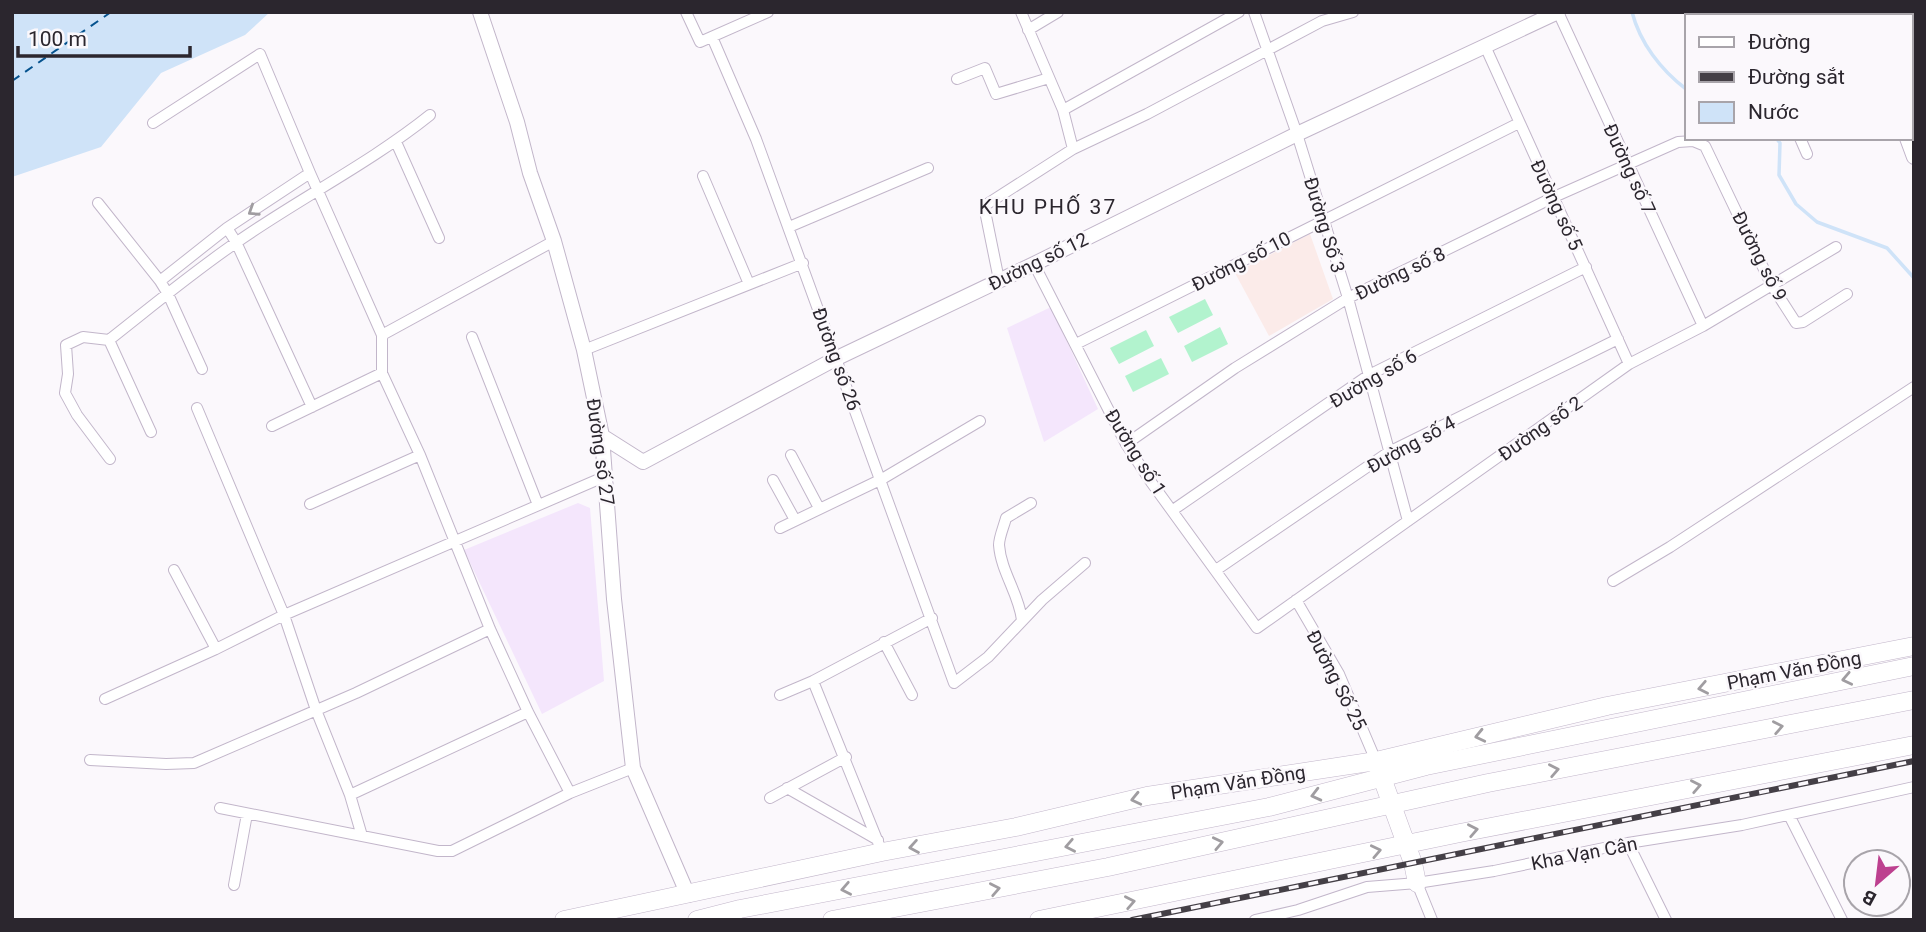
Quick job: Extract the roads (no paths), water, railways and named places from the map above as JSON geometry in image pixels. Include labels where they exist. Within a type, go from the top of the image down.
[{"type":"main road","name":"Phạm Văn Đồng","points":[[564,920],[688,895],[880,846],[1016,827],[1147,796],[1376,761],[1607,706],[1914,646]]},
{"type":"main road","name":"Phạm Văn Đồng","points":[[697,920],[740,909],[1269,807],[1426,766],[1560,741],[1653,718],[1914,666]]},
{"type":"main road","points":[[832,920],[1108,867],[1488,783],[1914,700]]},
{"type":"main road","points":[[1039,920],[1406,844],[1914,745]]},
{"type":"main road","points":[[1376,761],[1417,883]]},
{"type":"street","name":"Đường số 27","points":[[481,12],[517,122],[530,173],[554,241],[584,350],[603,436],[614,599],[633,768],[688,895]]},
{"type":"street","points":[[686,12],[700,42],[768,12]]},
{"type":"street","points":[[1021,12],[1063,110],[1073,149]]},
{"type":"street","points":[[1028,30],[1058,12]]},
{"type":"street","points":[[1063,110],[1238,12]]},
{"type":"street","name":"Đường Số 3","points":[[1254,12],[1297,134],[1348,298],[1408,522]]},
{"type":"street","points":[[999,279],[984,206],[1073,149],[1147,114],[1267,51],[1324,17],[1353,12]]},
{"type":"street","name":"Đường số 12","points":[[603,436],[643,462],[835,359],[1297,134],[1558,12]]},
{"type":"street","name":"Đường số 7","points":[[1558,12],[1703,326]]},
{"type":"street","name":"Đường số 26","points":[[712,37],[752,128],[803,263],[835,359],[882,479],[954,683],[988,657],[1022,620]]},
{"type":"street","name":"Đường số 5","points":[[1485,46],[1629,364]]},
{"type":"street","points":[[153,124],[260,54],[382,335],[382,373],[420,455],[489,629],[570,793]]},
{"type":"street","points":[[957,79],[985,68],[996,94],[1049,78]]},
{"type":"street","points":[[110,459],[77,415],[65,393],[68,374],[66,345],[82,337],[109,340],[236,242],[396,142],[430,115]]},
{"type":"street","name":"Đường số 10","points":[[1076,344],[1519,123]]},
{"type":"street","points":[[1801,140],[1807,155]]},
{"type":"street","points":[[1908,140],[1914,157]]},
{"type":"street","name":"Đường số 8","points":[[1126,444],[1235,368],[1348,298],[1555,197],[1678,142],[1693,141]]},
{"type":"street","name":"Đường số 9","points":[[1693,141],[1705,146],[1771,284],[1799,324],[1847,294]]},
{"type":"street","points":[[396,142],[439,238]]},
{"type":"street","points":[[789,227],[928,168]]},
{"type":"street","points":[[160,281],[226,228],[310,173]]},
{"type":"street","points":[[704,176],[750,284]]},
{"type":"street","points":[[98,203],[160,281],[202,369]]},
{"type":"street","points":[[226,228],[236,242],[313,407]]},
{"type":"street","points":[[382,335],[554,241]]},
{"type":"street","name":"Đường số 2","points":[[1257,628],[1629,364],[1703,326],[1836,247]]},
{"type":"street","points":[[584,350],[803,263]]},
{"type":"street","name":"Đường số 1","points":[[1034,264],[1126,444],[1257,628]]},
{"type":"street","name":"Đường số 6","points":[[1174,510],[1369,375],[1586,267]]},
{"type":"street","points":[[472,337],[538,505]]},
{"type":"street","name":"Đường số 4","points":[[1216,570],[1389,452],[1618,339]]},
{"type":"street","points":[[109,340],[151,432]]},
{"type":"street","points":[[272,426],[382,373]]},
{"type":"street","points":[[1613,581],[1670,547],[1914,387]]},
{"type":"street","points":[[197,408],[284,615],[316,710],[350,795],[362,836]]},
{"type":"street","points":[[780,528],[882,479],[980,421]]},
{"type":"street","points":[[310,504],[420,455]]},
{"type":"street","points":[[792,455],[819,508]]},
{"type":"street","points":[[105,699],[284,615],[607,476]]},
{"type":"street","points":[[774,480],[795,520]]},
{"type":"street","points":[[1022,620],[1020,605],[1007,575],[999,543],[1006,518],[1031,503]]},
{"type":"street","points":[[1022,620],[1085,564]]},
{"type":"street","points":[[174,570],[216,649]]},
{"type":"street","name":"Đường Số 25","points":[[1296,600],[1339,674],[1376,761]]},
{"type":"street","points":[[779,695],[813,681],[932,618]]},
{"type":"street","points":[[90,760],[194,763],[316,710],[489,629]]},
{"type":"street","points":[[884,642],[912,695]]},
{"type":"street","points":[[813,681],[880,846]]},
{"type":"street","points":[[350,795],[528,712]]},
{"type":"street","points":[[770,798],[845,757]]},
{"type":"street","points":[[220,808],[438,851],[452,851],[570,793],[633,768]]},
{"type":"street","name":"Kha Vạn Cân","points":[[1255,920],[1298,910],[1367,887],[1417,883],[1494,870],[1790,815],[1914,787]]},
{"type":"street","points":[[787,788],[880,846]]},
{"type":"street","points":[[234,885],[247,814]]},
{"type":"street","points":[[1790,815],[1842,920]]},
{"type":"street","points":[[1628,843],[1666,920]]},
{"type":"street","points":[[1417,883],[1432,920]]},
{"type":"water","points":[[12,12],[270,12],[245,35],[161,73],[101,147],[12,177]]},
{"type":"waterway","points":[[1632,12],[1640,34],[1653,55],[1685,88]]},
{"type":"waterway","points":[[1778,140],[1780,143],[1779,175],[1796,204],[1817,222],[1887,248],[1914,278]]},
{"type":"railway","points":[[1132,920],[1914,761]]},
{"type":"district","name":"KHU PHỐ 37","points":[[1048,207]]}]
